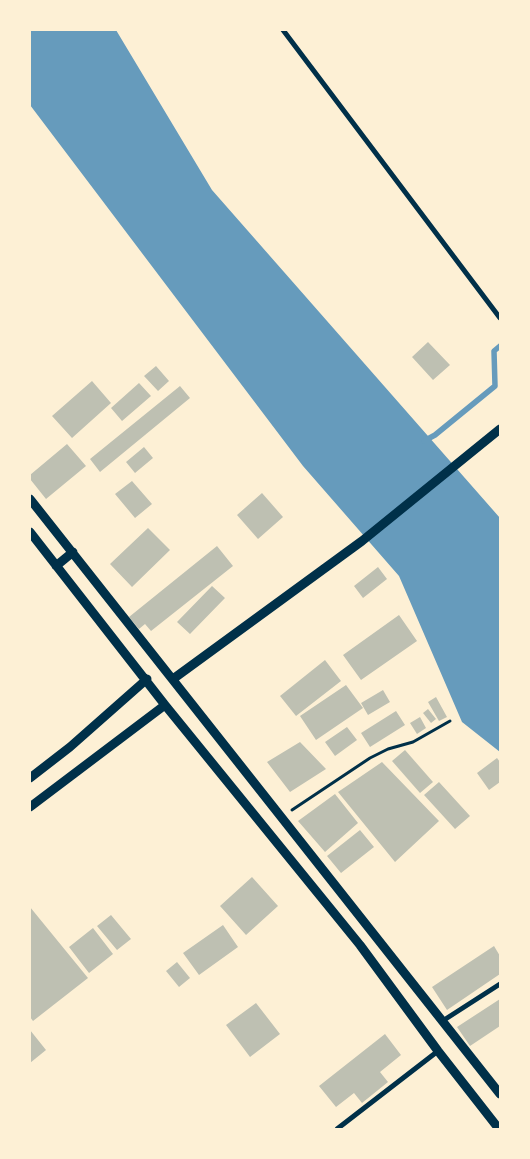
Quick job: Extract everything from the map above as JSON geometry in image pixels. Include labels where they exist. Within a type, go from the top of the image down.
[{"type":"street","points":[[283,30],[500,318]]},
{"type":"street","points":[[173,679],[362,541],[500,429]]},
{"type":"street","points":[[30,499],[173,679],[280,818],[444,1020],[500,1094]]},
{"type":"street","points":[[30,532],[165,704],[360,946],[499,1129]]},
{"type":"street","points":[[56,566],[72,552]]},
{"type":"street","points":[[30,778],[147,679]]},
{"type":"street","points":[[30,807],[165,704]]},
{"type":"street","points":[[295,864],[308,853]]},
{"type":"street","points":[[444,1020],[500,984]]},
{"type":"street","points":[[337,1129],[438,1051]]},
{"type":"path","points":[[280,818],[370,758],[388,749],[413,742],[450,721]]},
{"type":"water","points":[[30,30],[116,30],[212,190],[500,518],[500,752],[462,722],[399,576],[303,466],[30,105]]},
{"type":"building","points":[[428,342],[450,365],[433,380],[412,357]]},
{"type":"building","points":[[156,366],[169,381],[158,391],[144,376]]},
{"type":"building","points":[[92,381],[111,403],[72,438],[52,416]]},
{"type":"building","points":[[139,383],[151,396],[122,421],[111,408]]},
{"type":"building","points":[[180,386],[190,398],[100,472],[90,459]]},
{"type":"building","points":[[67,444],[86,466],[46,499],[30,479],[30,475]]},
{"type":"building","points":[[144,447],[153,458],[135,473],[126,462]]},
{"type":"building","points":[[132,481],[152,504],[135,518],[115,494]]},
{"type":"building","points":[[262,493],[283,517],[258,539],[237,515]]},
{"type":"building","points":[[148,528],[170,550],[132,587],[110,564]]},
{"type":"building","points":[[217,546],[233,566],[151,631],[145,624],[139,629],[129,617]]},
{"type":"building","points":[[378,567],[387,579],[363,598],[354,586]]},
{"type":"building","points":[[212,586],[225,598],[190,634],[177,622]]},
{"type":"building","points":[[399,615],[417,641],[361,680],[343,655]]},
{"type":"building","points":[[325,660],[341,681],[296,716],[280,696]]},
{"type":"building","points":[[346,685],[363,708],[316,740],[300,716]]},
{"type":"building","points":[[383,690],[390,702],[368,715],[361,703]]},
{"type":"building","points":[[436,697],[447,717],[439,721],[428,702]]},
{"type":"building","points":[[428,709],[436,719],[431,723],[423,713]]},
{"type":"building","points":[[396,711],[405,725],[370,747],[361,733]]},
{"type":"building","points":[[420,717],[426,728],[417,734],[410,723]]},
{"type":"building","points":[[347,727],[357,740],[335,756],[325,742]]},
{"type":"building","points":[[300,742],[326,769],[290,792],[267,762]]},
{"type":"building","points":[[405,750],[433,782],[420,793],[392,761]]},
{"type":"building","points":[[497,758],[500,762],[500,782],[489,790],[477,773]]},
{"type":"building","points":[[382,762],[439,821],[395,862],[338,792]]},
{"type":"building","points":[[439,782],[470,816],[455,829],[424,795]]},
{"type":"building","points":[[335,794],[358,823],[325,852],[298,821]]},
{"type":"building","points":[[360,830],[374,847],[341,873],[327,856]]},
{"type":"building","points":[[252,877],[278,906],[246,935],[220,906]]},
{"type":"building","points":[[30,907],[88,978],[33,1021],[30,1017]]},
{"type":"building","points":[[111,915],[131,939],[117,950],[97,926]]},
{"type":"building","points":[[223,925],[238,947],[199,975],[183,953]]},
{"type":"building","points":[[93,928],[113,954],[89,973],[69,947]]},
{"type":"building","points":[[494,946],[500,956],[500,974],[447,1010],[432,987]]},
{"type":"building","points":[[177,962],[190,978],[179,987],[166,971]]},
{"type":"building","points":[[500,999],[500,1026],[470,1046],[457,1027]]},
{"type":"building","points":[[256,1003],[280,1034],[250,1057],[226,1025]]},
{"type":"building","points":[[30,1030],[46,1050],[30,1063]]},
{"type":"building","points":[[385,1034],[401,1055],[380,1072],[388,1082],[362,1103],[354,1093],[336,1107],[319,1086]]},
{"type":"waterway","points":[[424,441],[435,435],[495,386],[494,351],[500,346]]}]
